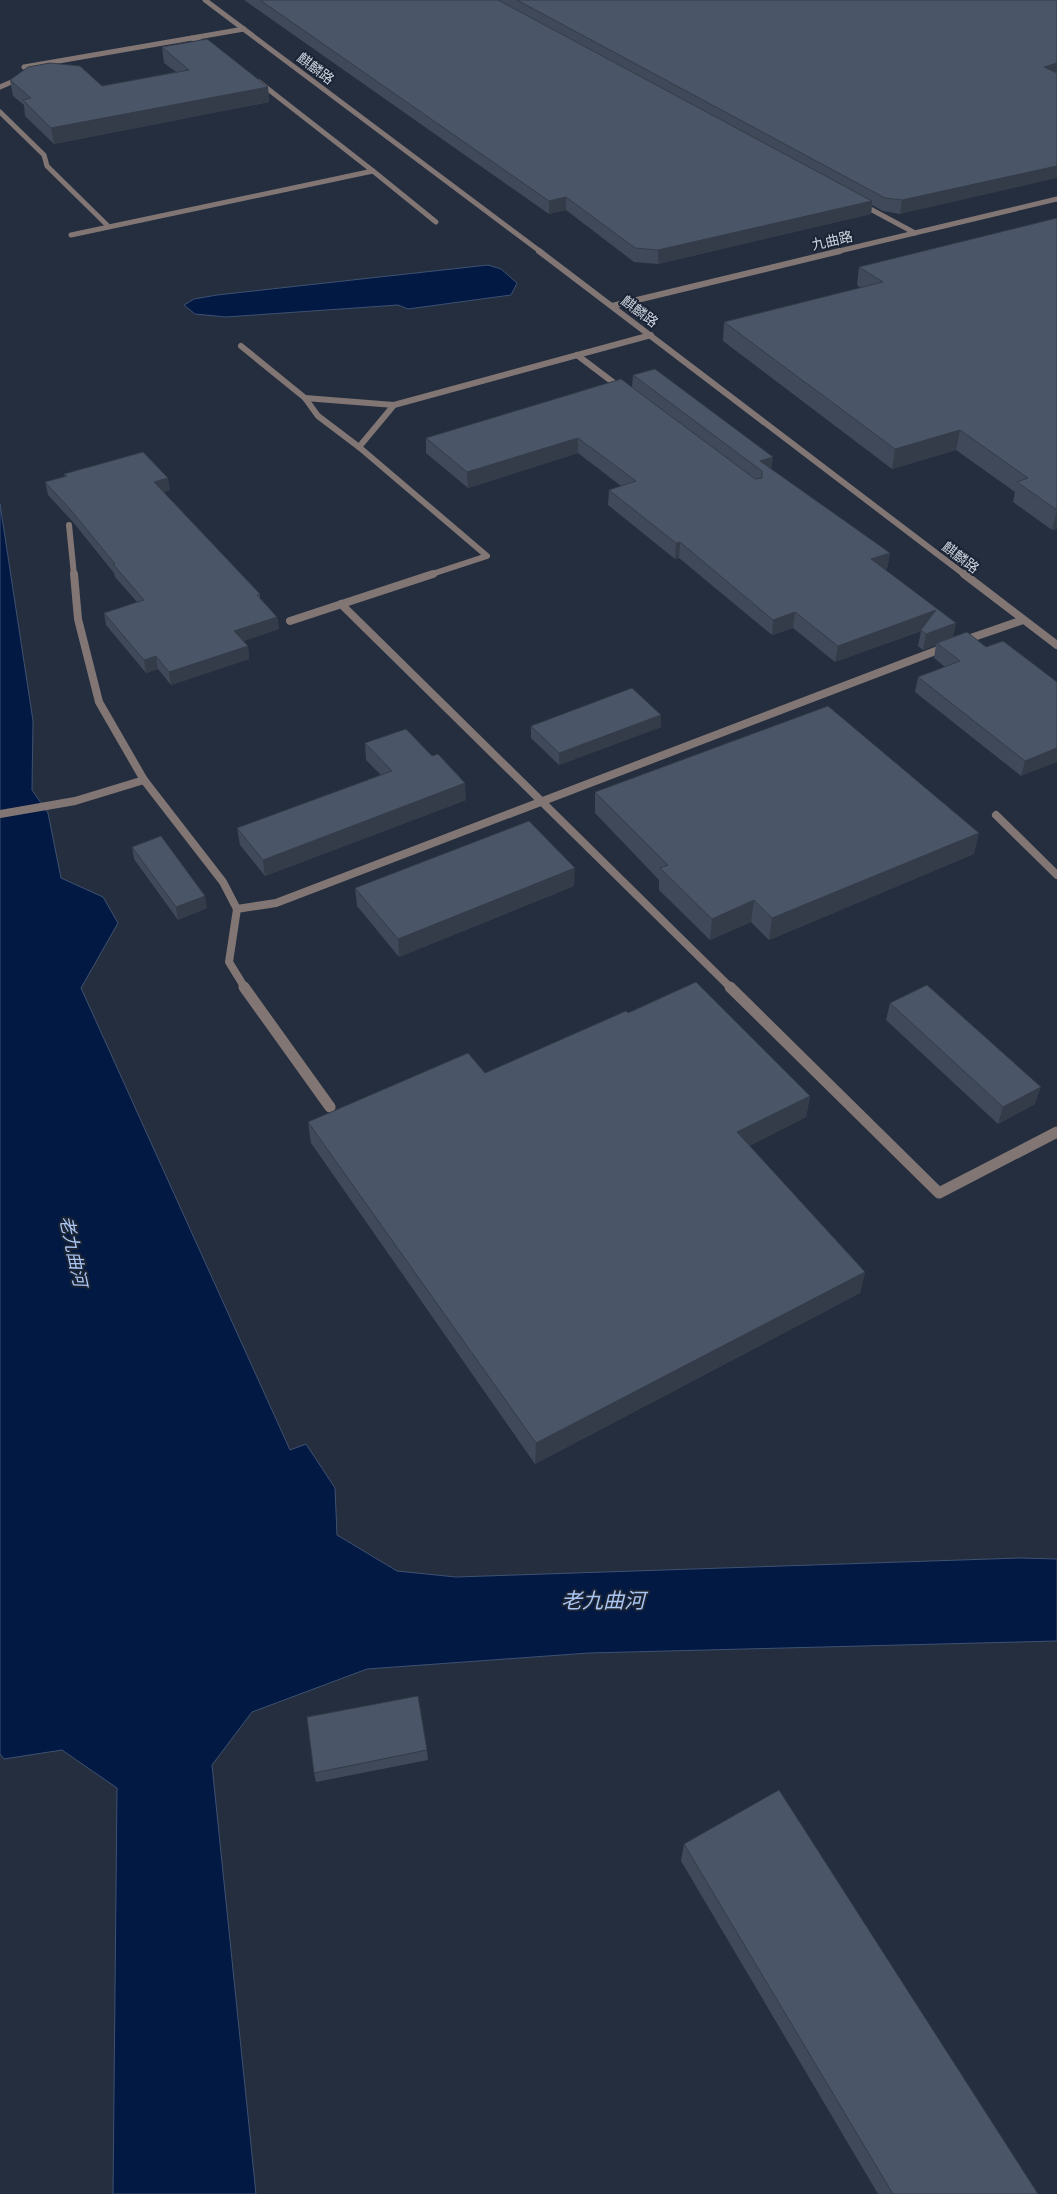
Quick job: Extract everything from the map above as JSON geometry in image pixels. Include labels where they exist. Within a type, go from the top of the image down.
[{"type":"street","name":"麒麟路","points":[[205,0],[651,335],[1057,645]]},
{"type":"street","points":[[0,87],[32,73],[24,67],[244,29]]},
{"type":"street","points":[[192,38],[218,51]]},
{"type":"street","points":[[249,75],[436,222]]},
{"type":"street","points":[[0,112],[44,155],[47,166],[108,226]]},
{"type":"street","points":[[71,235],[373,171]]},
{"type":"street","name":"九曲路","points":[[612,306],[1057,199]]},
{"type":"street","points":[[853,200],[914,234]]},
{"type":"street","points":[[305,398],[394,405],[651,335]]},
{"type":"street","points":[[241,346],[305,398],[318,416],[359,447],[487,556],[290,620]]},
{"type":"street","points":[[577,355],[632,396]]},
{"type":"street","points":[[359,447],[394,405]]},
{"type":"street","points":[[69,525],[78,619],[99,702],[144,780],[223,882],[237,909],[228,962],[256,1006],[330,1107]]},
{"type":"street","points":[[341,604],[939,1193],[1057,1132]]},
{"type":"street","points":[[237,909],[276,903],[934,652],[1023,620]]},
{"type":"street","points":[[0,814],[75,801],[144,780]]},
{"type":"street","points":[[996,815],[1057,875]]},
{"type":"water","points":[[488,265],[501,269],[517,283],[511,295],[408,309],[398,305],[226,317],[195,314],[184,305],[194,299],[217,295]]},
{"type":"water","name":"老九曲河","points":[[0,504],[33,721],[32,790],[48,813],[61,878],[103,897],[118,923],[81,988],[290,1450],[306,1444],[335,1488],[337,1535],[397,1571],[456,1577],[1020,1558],[1057,1559],[1057,1641],[589,1653],[367,1669],[252,1712],[212,1765],[256,2194],[113,2194],[117,1788],[62,1750],[4,1759],[0,1754]]},
{"type":"building","points":[[260,0],[498,0],[872,201],[658,250],[635,248],[566,197],[549,201]]},
{"type":"building","points":[[517,0],[1057,0],[1057,63],[1044,67],[1057,73],[1057,166],[902,200],[885,198]]},
{"type":"building","points":[[207,39],[268,87],[51,128],[23,100],[31,98],[10,80],[28,67],[50,63],[80,66],[102,86],[189,70],[162,47]]},
{"type":"building","points":[[1057,218],[1057,510],[1017,482],[1028,478],[960,430],[895,449],[724,322],[883,282],[859,267]]},
{"type":"building","points":[[655,369],[773,457],[760,461],[890,553],[871,559],[956,623],[926,634],[921,630],[936,610],[838,646],[795,612],[773,620],[680,542],[676,543],[609,490],[636,481],[578,438],[467,472],[426,438],[621,379],[755,479],[762,478],[762,471],[633,375]]},
{"type":"building","points":[[143,452],[168,478],[154,482],[260,594],[257,595],[277,617],[234,631],[248,646],[169,672],[156,656],[144,660],[104,613],[144,600],[70,509],[45,482],[67,476],[64,474]]},
{"type":"building","points":[[967,632],[986,647],[1003,641],[1057,682],[1057,748],[1025,761],[918,677],[960,661],[937,643]]},
{"type":"building","points":[[632,688],[661,715],[559,753],[531,726]]},
{"type":"building","points":[[828,706],[979,833],[772,918],[754,900],[712,919],[660,868],[668,865],[595,792]]},
{"type":"building","points":[[406,729],[432,756],[438,754],[465,783],[263,860],[237,828],[392,771],[365,743]]},
{"type":"building","points":[[529,821],[575,868],[398,939],[355,888]]},
{"type":"building","points":[[161,836],[205,896],[176,907],[132,847]]},
{"type":"building","points":[[696,982],[810,1096],[737,1132],[865,1272],[536,1443],[308,1122],[468,1053],[485,1073],[626,1011],[628,1013]]},
{"type":"building","points":[[927,985],[1041,1087],[1003,1107],[890,1003]]},
{"type":"building","points":[[418,1696],[427,1750],[314,1773],[307,1717]]},
{"type":"building","points":[[779,1790],[1038,2194],[893,2194],[684,1844]]}]
